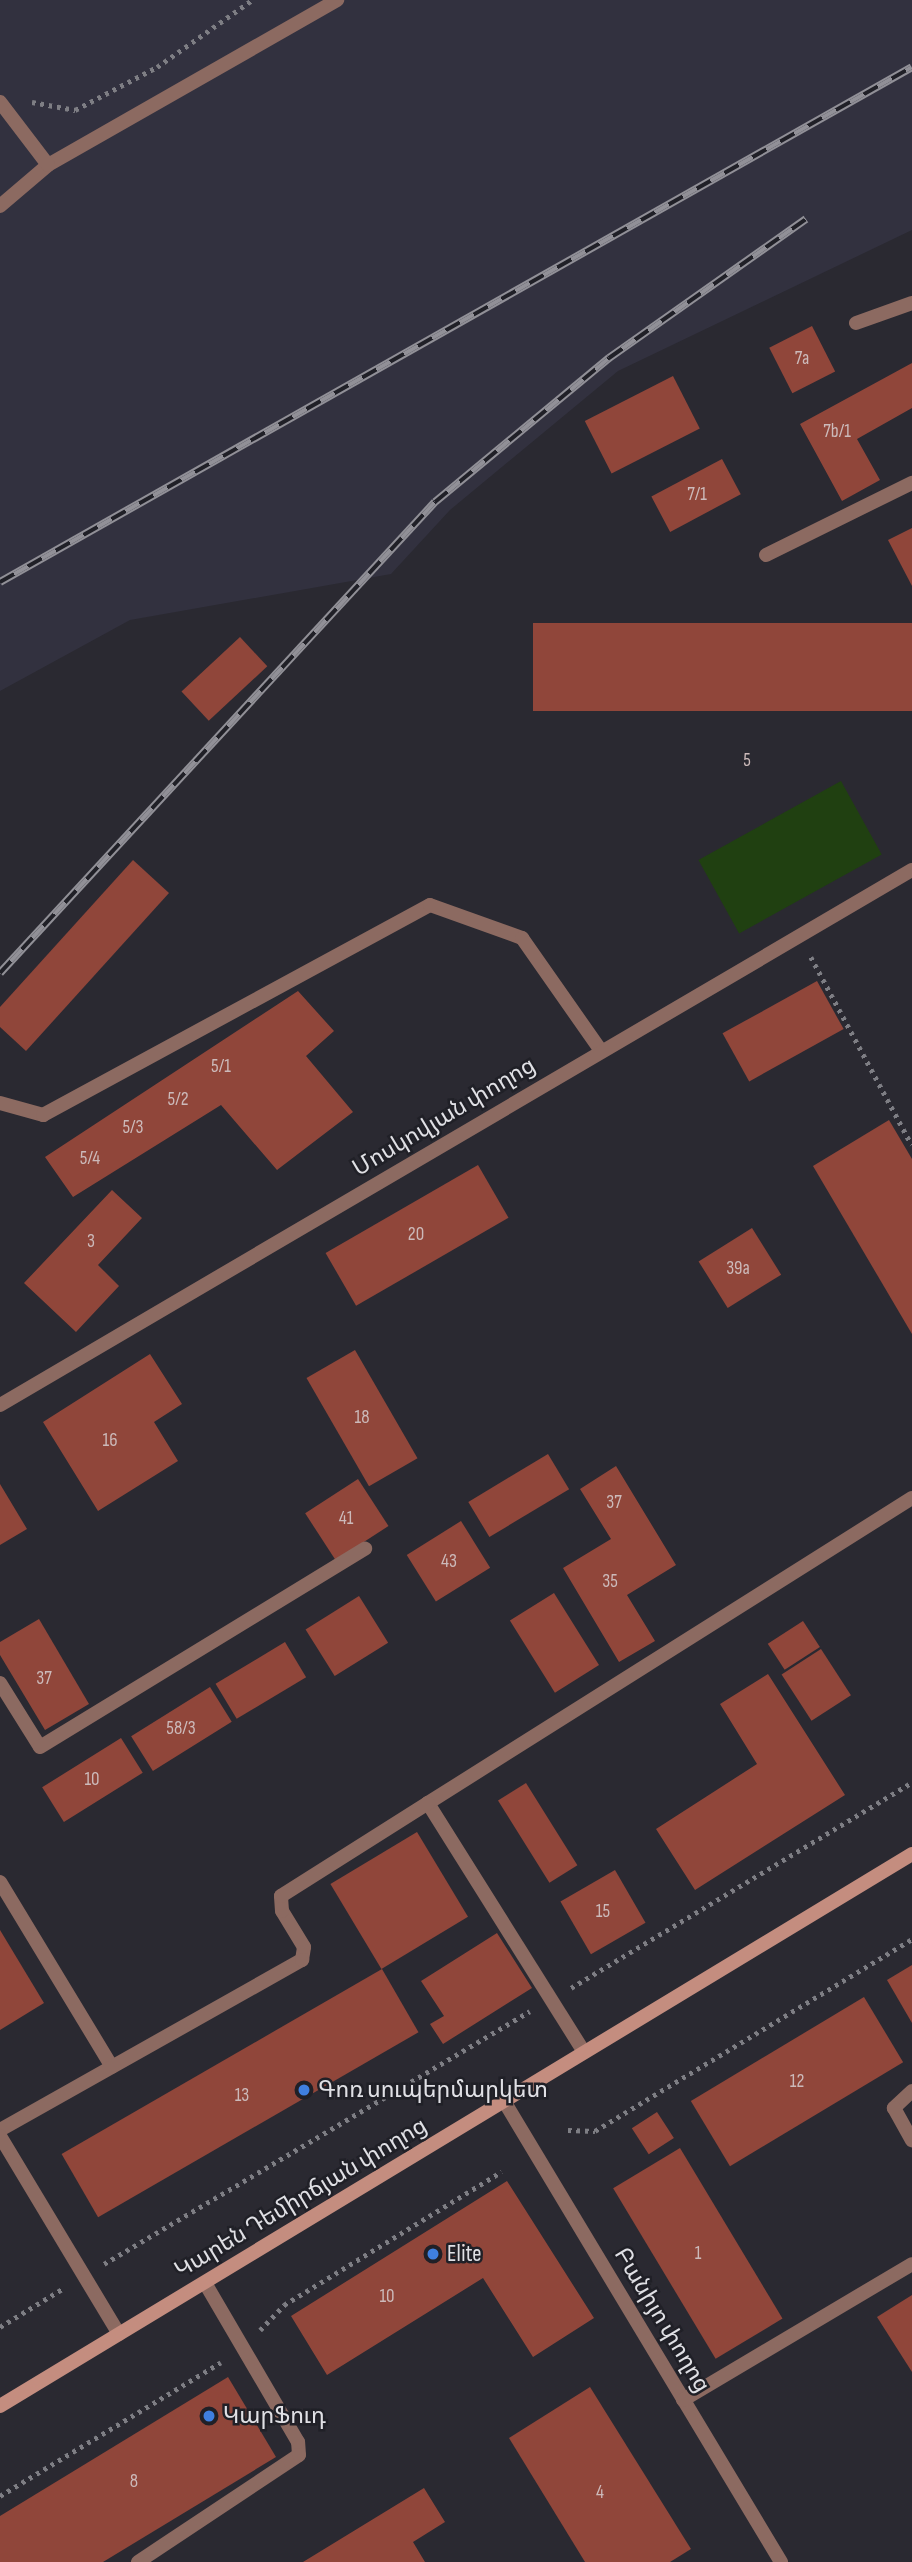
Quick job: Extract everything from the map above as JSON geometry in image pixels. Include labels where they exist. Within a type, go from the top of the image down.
[{"type":"street","points":[[0,206],[48,165],[337,0]]},
{"type":"street","points":[[0,102],[48,165]]},
{"type":"street","points":[[856,323],[912,303]]},
{"type":"street","points":[[766,555],[912,483]]},
{"type":"street","name":"Մոսկովյան փողոց","points":[[0,1405],[912,870]]},
{"type":"street","points":[[0,1103],[43,1115],[430,905],[523,938],[601,1051]]},
{"type":"street","points":[[119,2334],[1,2138],[112,2067],[302,1960],[304,1947],[282,1911],[281,1896],[912,1497]]},
{"type":"street","points":[[0,1683],[40,1747],[365,1549]]},
{"type":"street","points":[[428,1803],[584,2052]]},
{"type":"street","name":"Կարեն Դեմիրճյան փողոց","points":[[0,2406],[912,1854]]},
{"type":"street","points":[[0,1882],[112,2067]]},
{"type":"street","points":[[912,2091],[894,2108],[912,2140]]},
{"type":"street","name":"Բանիյո փողոց","points":[[504,2101],[781,2562]]},
{"type":"street","points":[[682,2399],[912,2264]]},
{"type":"street","points":[[138,2562],[299,2455],[298,2442],[205,2283]]},
{"type":"path","points":[[25,100],[75,110],[157,67],[252,0]]},
{"type":"path","points":[[799,935],[912,1145]]},
{"type":"path","points":[[0,2327],[457,2050],[551,2000],[912,1782]]},
{"type":"path","points":[[568,2130],[595,2130],[912,1939]]},
{"type":"shaded area","points":[[0,0],[912,0],[912,230],[618,371],[450,510],[391,574],[130,620],[0,691]]},
{"type":"green space","points":[[841,781],[882,854],[739,933],[698,860]]},
{"type":"building","points":[[812,326],[835,371],[792,393],[769,348]]},
{"type":"building","points":[[912,363],[912,408],[857,439],[880,480],[842,501],[800,424]]},
{"type":"building","points":[[673,376],[700,429],[612,474],[585,421]]},
{"type":"building","points":[[722,459],[741,494],[670,532],[651,497]]},
{"type":"building","points":[[912,528],[912,586],[888,540]]},
{"type":"building","points":[[533,623],[912,623],[912,711],[533,711]]},
{"type":"building","points":[[240,637],[267,666],[209,721],[181,692]]},
{"type":"building","points":[[133,860],[169,893],[26,1051],[0,1027],[0,1007]]},
{"type":"building","points":[[817,981],[844,1029],[749,1081],[723,1033]]},
{"type":"building","points":[[298,991],[334,1031],[306,1056],[353,1112],[277,1170],[221,1105],[73,1197],[45,1157]]},
{"type":"building","points":[[889,1120],[912,1159],[912,1334],[813,1166]]},
{"type":"building","points":[[478,1165],[508,1218],[356,1306],[326,1253]]},
{"type":"building","points":[[112,1190],[142,1218],[98,1265],[119,1286],[76,1332],[24,1283]]},
{"type":"building","points":[[752,1228],[781,1275],[728,1308],[699,1261]]},
{"type":"building","points":[[355,1350],[418,1458],[369,1486],[307,1378]]},
{"type":"building","points":[[150,1354],[182,1404],[154,1422],[178,1461],[98,1511],[43,1422]]},
{"type":"building","points":[[548,1454],[569,1489],[489,1537],[468,1502]]},
{"type":"building","points":[[616,1466],[676,1565],[627,1595],[655,1641],[619,1662],[563,1568],[611,1539],[580,1489]]},
{"type":"building","points":[[358,1479],[388,1526],[336,1560],[305,1513]]},
{"type":"building","points":[[0,1484],[27,1529],[0,1545]]},
{"type":"building","points":[[461,1521],[490,1568],[436,1602],[407,1555]]},
{"type":"building","points":[[554,1593],[599,1665],[555,1693],[510,1621]]},
{"type":"building","points":[[359,1596],[388,1643],[335,1676],[306,1629]]},
{"type":"building","points":[[39,1619],[89,1704],[45,1730],[0,1655],[0,1642]]},
{"type":"building","points":[[803,1621],[820,1647],[785,1670],[768,1644]]},
{"type":"building","points":[[285,1642],[306,1677],[237,1719],[216,1684]]},
{"type":"building","points":[[821,1649],[851,1695],[812,1721],[782,1675]]},
{"type":"building","points":[[768,1674],[845,1795],[695,1890],[656,1829],[757,1764],[720,1704]]},
{"type":"building","points":[[210,1687],[232,1722],[153,1771],[131,1736]]},
{"type":"building","points":[[121,1738],[143,1773],[64,1822],[42,1787]]},
{"type":"building","points":[[526,1783],[577,1865],[549,1883],[498,1800]]},
{"type":"building","points":[[417,1832],[468,1917],[381,1969],[330,1884]]},
{"type":"building","points":[[615,1870],[646,1923],[591,1954],[560,1901]]},
{"type":"building","points":[[0,1930],[44,2003],[0,2030]]},
{"type":"building","points":[[497,1933],[532,1988],[443,2044],[430,2024],[444,2016],[421,1981]]},
{"type":"building","points":[[912,1965],[912,2023],[887,1980]]},
{"type":"building","points":[[382,1969],[418,2032],[98,2217],[62,2154]]},
{"type":"building","points":[[864,1997],[903,2062],[730,2166],[691,2101]]},
{"type":"building","points":[[657,2112],[674,2138],[649,2154],[632,2128]]},
{"type":"building","points":[[680,2148],[782,2319],[716,2359],[613,2188]]},
{"type":"building","points":[[507,2181],[594,2318],[533,2357],[483,2278],[327,2375],[291,2316]]},
{"type":"building","points":[[912,2295],[912,2372],[877,2317]]},
{"type":"building","points":[[228,2377],[276,2457],[103,2562],[0,2562],[0,2516]]},
{"type":"building","points":[[590,2387],[691,2549],[670,2562],[585,2562],[509,2438]]},
{"type":"building","points":[[424,2488],[445,2522],[413,2542],[425,2562],[303,2562]]},
{"type":"railway","points":[[0,582],[912,67]]},
{"type":"railway","points":[[0,973],[435,502],[609,358],[806,219]]},
{"type":"place","name":"Գոռ սուպերմարկետ","points":[[304,2090]]},
{"type":"place","name":"Elite","points":[[433,2254]]},
{"type":"place","name":"ԿարՖուդ","points":[[209,2416]]}]
